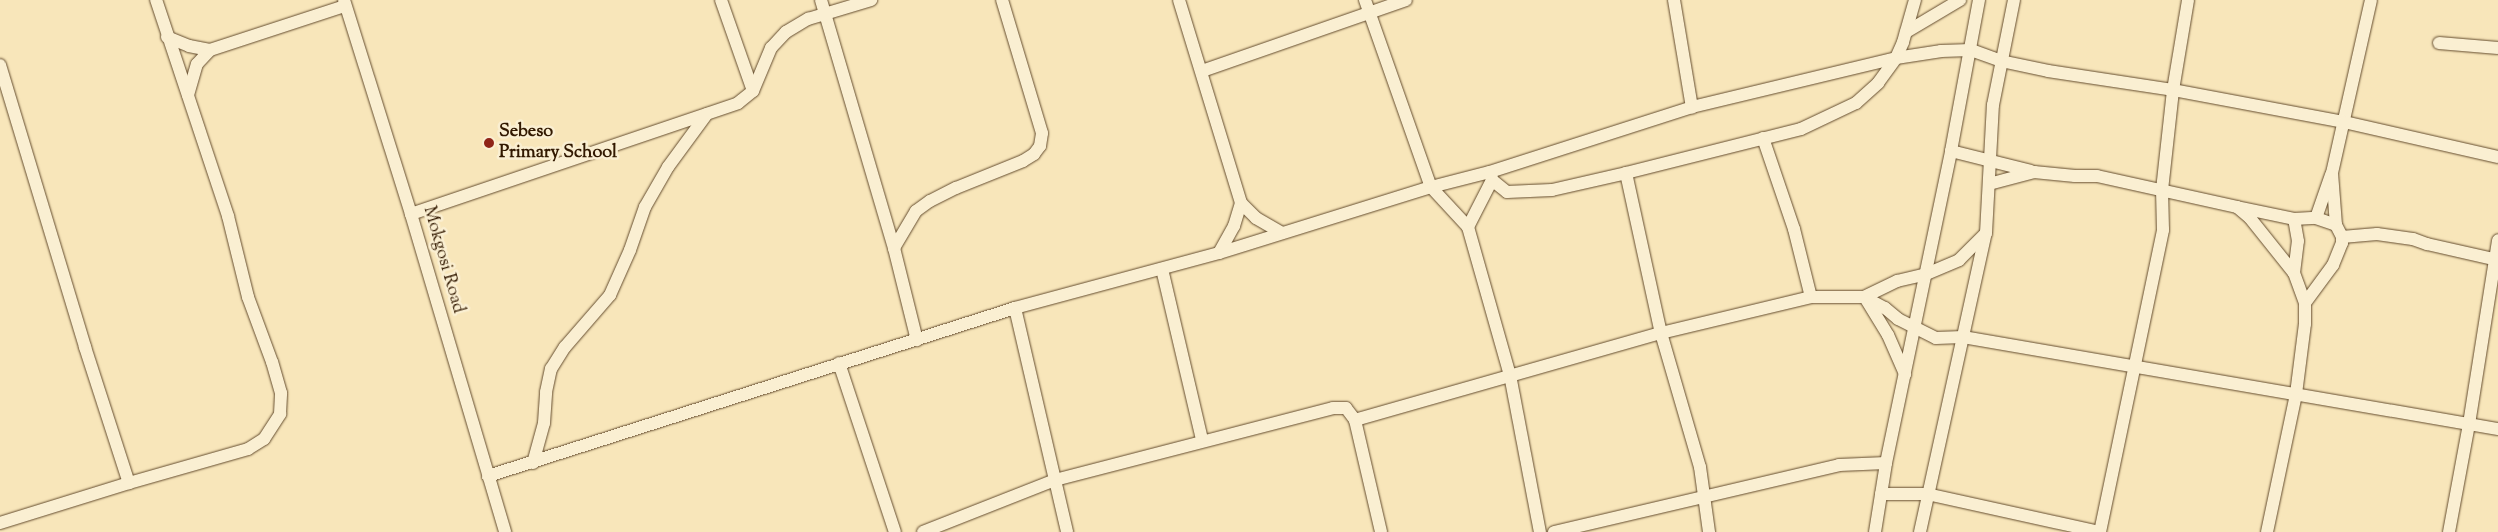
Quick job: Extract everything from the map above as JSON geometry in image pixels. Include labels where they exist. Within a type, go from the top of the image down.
[{"type":"street","points":[[2,532],[0,524],[130,483],[248,449],[264,439],[280,414],[280,394],[272,362],[248,297],[228,216],[156,0]]},
{"type":"street","points":[[721,0],[753,91]]},
{"type":"street","points":[[821,0],[894,248],[917,340]]},
{"type":"street","points":[[412,214],[738,103],[753,91],[771,48],[786,32],[808,19],[871,0]]},
{"type":"street","points":[[894,248],[916,211],[930,201],[956,188],[1024,161],[1034,154],[1040,146],[1042,133],[1002,0]]},
{"type":"street","points":[[1179,0],[1241,203],[1256,218],[1282,233]]},
{"type":"street","points":[[1202,71],[1367,6],[1406,0]]},
{"type":"street","points":[[1674,0],[1692,107]]},
{"type":"street","points":[[1491,176],[1507,192],[1552,190],[1626,174],[1801,129],[1856,103],[1878,83],[1896,58],[1906,32],[1914,0]]},
{"type":"street","points":[[1906,32],[1960,0]]},
{"type":"street","points":[[1875,532],[1886,463],[1951,151],[1979,0]]},
{"type":"street","points":[[1920,532],[1986,233],[1993,105],[2014,0]]},
{"type":"street","points":[[1881,494],[1927,494],[2100,532],[2163,230],[2162,190],[2173,90],[2188,0]]},
{"type":"street","points":[[2316,218],[2332,173],[2371,0]]},
{"type":"street","points":[[188,95],[197,64],[210,50],[345,3]]},
{"type":"street","name":"Mokgosi Road","points":[[345,3],[412,214],[505,532]]},
{"type":"street","points":[[1367,6],[1431,186],[1468,227],[1510,375],[1540,532]]},
{"type":"street","points":[[167,37],[189,46],[210,50]]},
{"type":"street","points":[[2439,43],[2498,48]]},
{"type":"street","points":[[488,476],[1015,308],[1219,253],[1431,186],[1491,176],[1692,107],[1896,58],[1941,51],[1971,50],[2002,61],[2048,71],[2173,90],[2344,122],[2498,157]]},
{"type":"street","points":[[0,65],[85,347],[130,483]]},
{"type":"street","points":[[533,463],[544,423],[546,392],[551,369],[565,347],[610,295],[645,207],[668,167],[707,114]]},
{"type":"street","points":[[1763,138],[1794,228],[1812,297]]},
{"type":"street","points":[[1951,151],[2034,172],[2096,176],[2294,219],[2316,218],[2339,231],[2413,238],[2427,244],[2496,259]]},
{"type":"street","points":[[1989,184],[2034,172]]},
{"type":"street","points":[[2305,303],[2333,265],[2342,243],[2332,173]]},
{"type":"street","points":[[1626,174],[1661,333],[1700,467],[1709,532]]},
{"type":"street","points":[[1468,227],[1491,176]]},
{"type":"street","points":[[1219,253],[1234,226],[1241,203]]},
{"type":"street","points":[[2237,207],[2250,218],[2294,273],[2305,303],[2296,394],[2267,532]]},
{"type":"street","points":[[2294,219],[2298,241],[2294,273]]},
{"type":"street","points":[[1355,420],[1661,333],[1812,297],[1864,297],[1898,281],[1924,275],[1959,260],[1986,233]]},
{"type":"street","points":[[2449,532],[2469,424],[2498,240]]},
{"type":"street","points":[[1162,268],[1202,440]]},
{"type":"street","points":[[1864,297],[1885,308],[1898,319],[1936,338],[1963,337],[2498,429]]},
{"type":"street","points":[[1864,297],[1888,335],[1904,374]]},
{"type":"street","points":[[1015,308],[1067,532]]},
{"type":"street","points":[[839,363],[895,532]]},
{"type":"street","points":[[924,532],[1055,480],[1202,440],[1334,408],[1346,408],[1355,420],[1381,532]]},
{"type":"street","points":[[1554,532],[1839,465],[1886,463]]},
{"type":"place","name":"Sebeso Primary School","points":[[489,143]]}]
